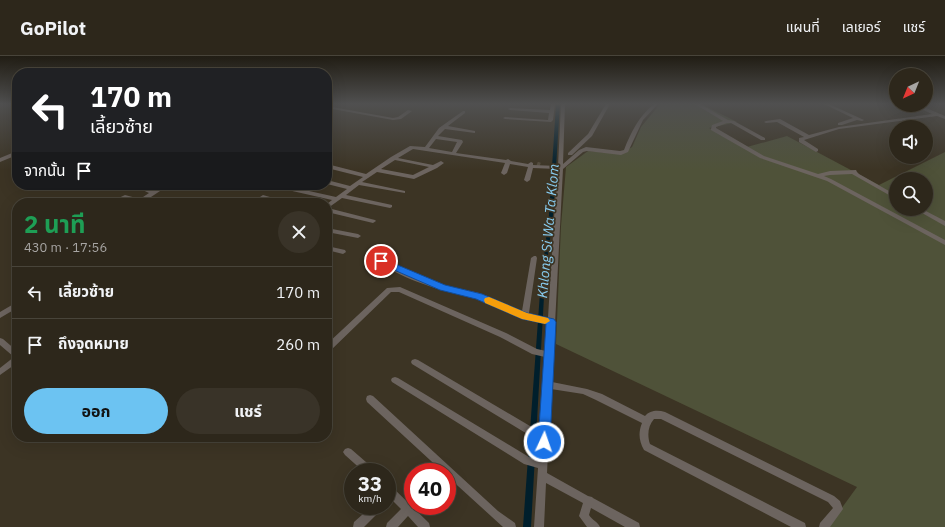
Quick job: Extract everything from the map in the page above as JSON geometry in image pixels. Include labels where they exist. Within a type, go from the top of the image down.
[{"type":"street","points":[[538,527],[537,466],[547,385],[543,354],[560,167],[558,126]]},
{"type":"street","points":[[560,167],[590,135],[595,126]]},
{"type":"street","points":[[332,203],[367,176],[412,147],[508,162],[560,167],[581,151],[586,149],[624,152],[637,126]]},
{"type":"street","points":[[714,126],[713,129],[762,157],[819,176],[945,244]]},
{"type":"street","points":[[739,126],[763,139]]},
{"type":"street","points":[[789,126],[808,137]]},
{"type":"street","points":[[816,150],[801,141],[808,137],[839,128],[853,126]]},
{"type":"street","points":[[426,149],[434,137],[444,127],[473,132]]},
{"type":"street","points":[[434,137],[460,141],[453,154]]},
{"type":"street","points":[[0,160],[12,155]]},
{"type":"street","points":[[393,158],[435,167]]},
{"type":"street","points":[[504,173],[508,162]]},
{"type":"street","points":[[376,170],[414,178],[441,163]]},
{"type":"street","points":[[527,180],[536,165]]},
{"type":"street","points":[[332,167],[367,176]]},
{"type":"street","points":[[819,176],[830,173],[854,171],[889,193]]},
{"type":"street","points":[[332,183],[351,188]]},
{"type":"street","points":[[358,183],[403,192]]},
{"type":"street","points":[[148,190],[153,193]]},
{"type":"street","points":[[145,198],[158,190]]},
{"type":"street","points":[[299,190],[390,206]]},
{"type":"street","points":[[332,211],[373,221]]},
{"type":"street","points":[[931,216],[945,224]]},
{"type":"street","points":[[332,231],[358,236]]},
{"type":"street","points":[[332,249],[343,252]]},
{"type":"street","points":[[376,252],[376,255],[381,261],[387,265],[425,281],[443,288],[478,296],[529,318],[547,321]]},
{"type":"street","points":[[529,318],[534,258]]},
{"type":"street","points":[[332,344],[388,290],[395,288],[490,329],[543,354]]},
{"type":"street","points":[[0,315],[12,308]]},
{"type":"street","points":[[0,341],[12,351]]},
{"type":"street","points":[[415,362],[527,429],[541,434]]},
{"type":"street","points":[[0,372],[12,363]]},
{"type":"street","points":[[395,380],[635,527]]},
{"type":"street","points":[[547,385],[584,391],[646,421]]},
{"type":"street","points":[[370,399],[511,527]]},
{"type":"street","points":[[801,527],[647,447],[645,443],[644,429],[646,421],[652,415],[662,415],[831,500],[837,504],[838,509],[824,527]]},
{"type":"street","points":[[348,452],[361,463]]},
{"type":"street","points":[[396,499],[404,506]]},
{"type":"street","points":[[589,500],[584,516],[588,522],[595,527]]},
{"type":"street","points":[[391,527],[404,513]]},
{"type":"street","points":[[357,525],[369,515]]},
{"type":"street","points":[[413,515],[424,527]]},
{"type":"green space","points":[[642,126],[718,126],[709,128],[747,147],[787,136],[879,185],[889,180],[889,216],[933,216],[933,172],[905,172],[921,164],[933,164],[933,158],[945,152],[945,527],[828,527],[857,487],[556,344],[561,226],[566,167],[588,151],[620,154],[632,147]]},
{"type":"waterway","name":"Khlong Si Wa Ta Klom","points":[[527,527],[543,279],[551,215],[557,126]]},
{"type":"slow traffic","points":[[489,300],[533,319],[545,321]]},
{"type":"route","points":[[381,261],[387,265],[443,288],[478,296],[533,319],[551,322],[544,442]]}]
